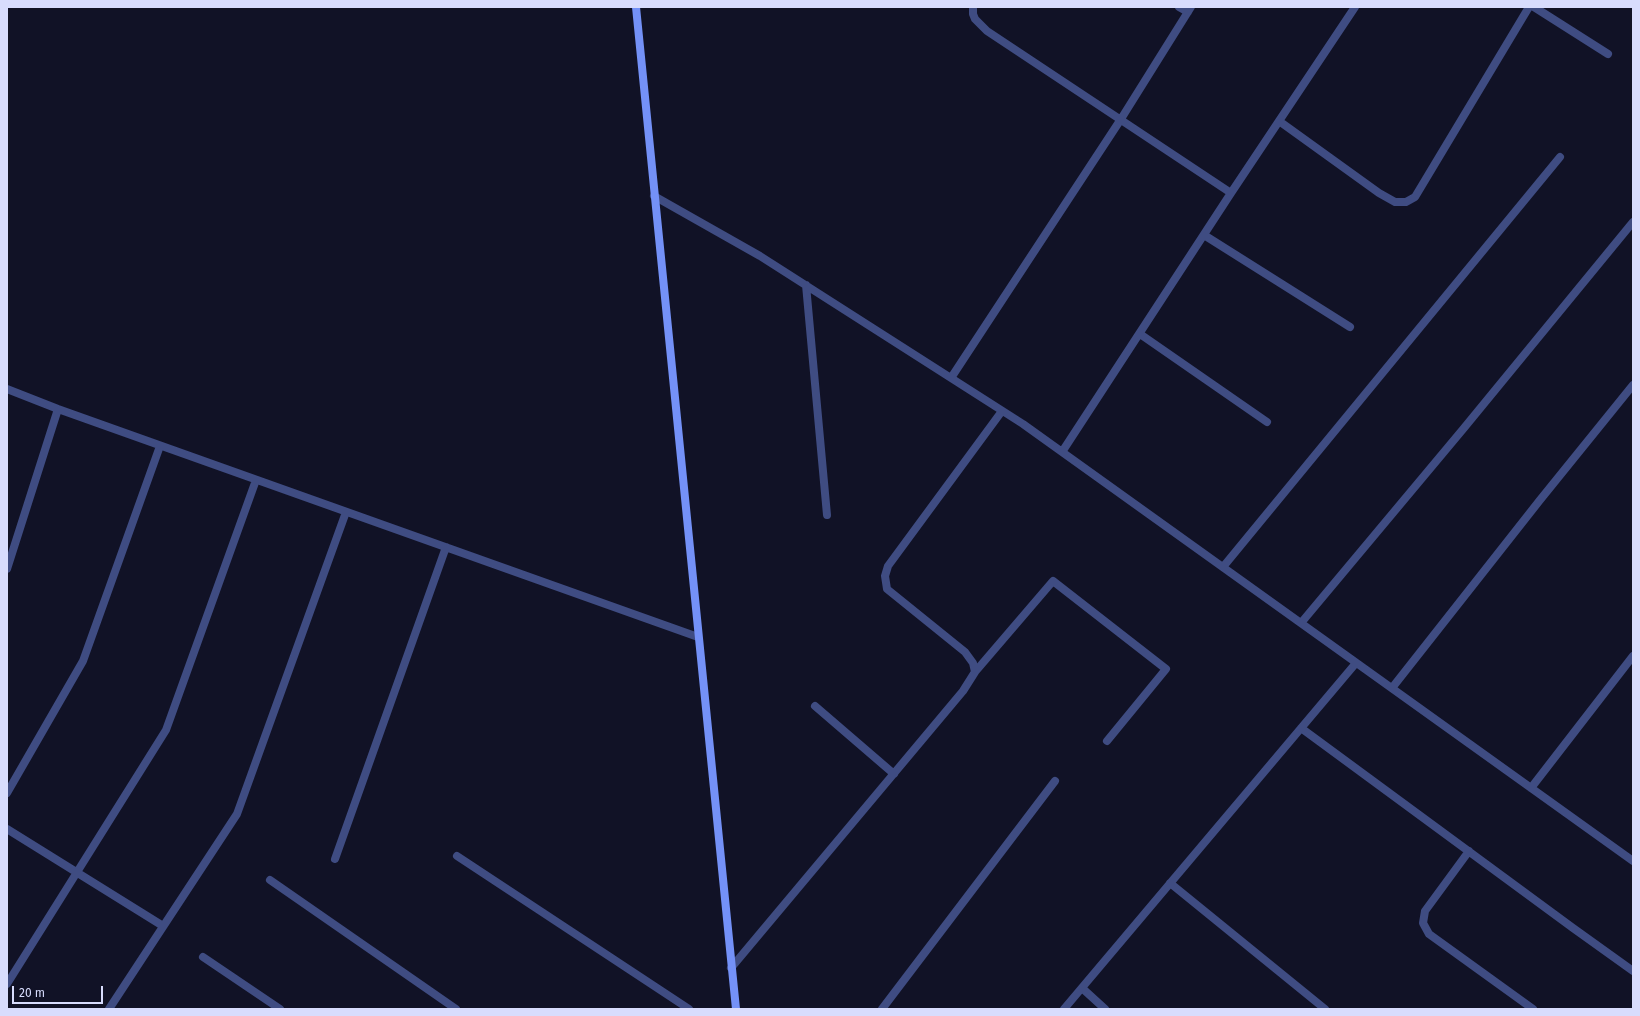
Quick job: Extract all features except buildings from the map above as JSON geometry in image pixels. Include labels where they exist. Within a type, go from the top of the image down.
[{"type":"main road","points":[[636,7],[736,1009]]},
{"type":"street","points":[[973,7],[975,20],[987,31],[1231,193]]},
{"type":"street","points":[[951,378],[1121,119],[1189,9],[1180,7]]},
{"type":"street","points":[[1062,452],[1231,193],[1355,7]]},
{"type":"street","points":[[1279,121],[1379,193],[1396,202],[1406,202],[1415,197],[1529,7]]},
{"type":"street","points":[[1534,7],[1608,54]]},
{"type":"street","points":[[1223,567],[1560,157]]},
{"type":"street","points":[[654,196],[760,256],[1002,411],[1062,452],[1633,861]]},
{"type":"street","points":[[1301,623],[1469,422],[1633,222]]},
{"type":"street","points":[[1204,235],[1350,327]]},
{"type":"street","points":[[806,285],[827,515]]},
{"type":"street","points":[[1140,334],[1267,422]]},
{"type":"street","points":[[1392,688],[1633,385]]},
{"type":"street","points":[[7,389],[160,446],[698,637]]},
{"type":"street","points":[[7,569],[58,409]]},
{"type":"street","points":[[975,672],[974,663],[965,652],[887,589],[885,576],[888,566],[1002,411]]},
{"type":"street","points":[[7,793],[83,661],[160,446]]},
{"type":"street","points":[[7,984],[166,730],[256,480]]},
{"type":"street","points":[[109,1009],[162,926],[237,814],[346,512]]},
{"type":"street","points":[[335,859],[446,547]]},
{"type":"street","points":[[731,968],[963,692],[975,672],[1052,581],[1166,669],[1106,741]]},
{"type":"street","points":[[1531,788],[1633,656]]},
{"type":"street","points":[[1064,1009],[1356,663]]},
{"type":"street","points":[[815,706],[894,774]]},
{"type":"street","points":[[1301,728],[1573,928],[1633,970]]},
{"type":"street","points":[[882,1009],[1055,781]]},
{"type":"street","points":[[7,829],[162,926]]},
{"type":"street","points":[[1469,852],[1425,911],[1423,923],[1429,934],[1533,1009]]},
{"type":"street","points":[[457,856],[689,1009]]},
{"type":"street","points":[[270,880],[456,1009]]},
{"type":"street","points":[[1170,883],[1325,1009]]},
{"type":"street","points":[[203,957],[280,1009]]},
{"type":"street","points":[[1082,988],[1105,1009]]}]
